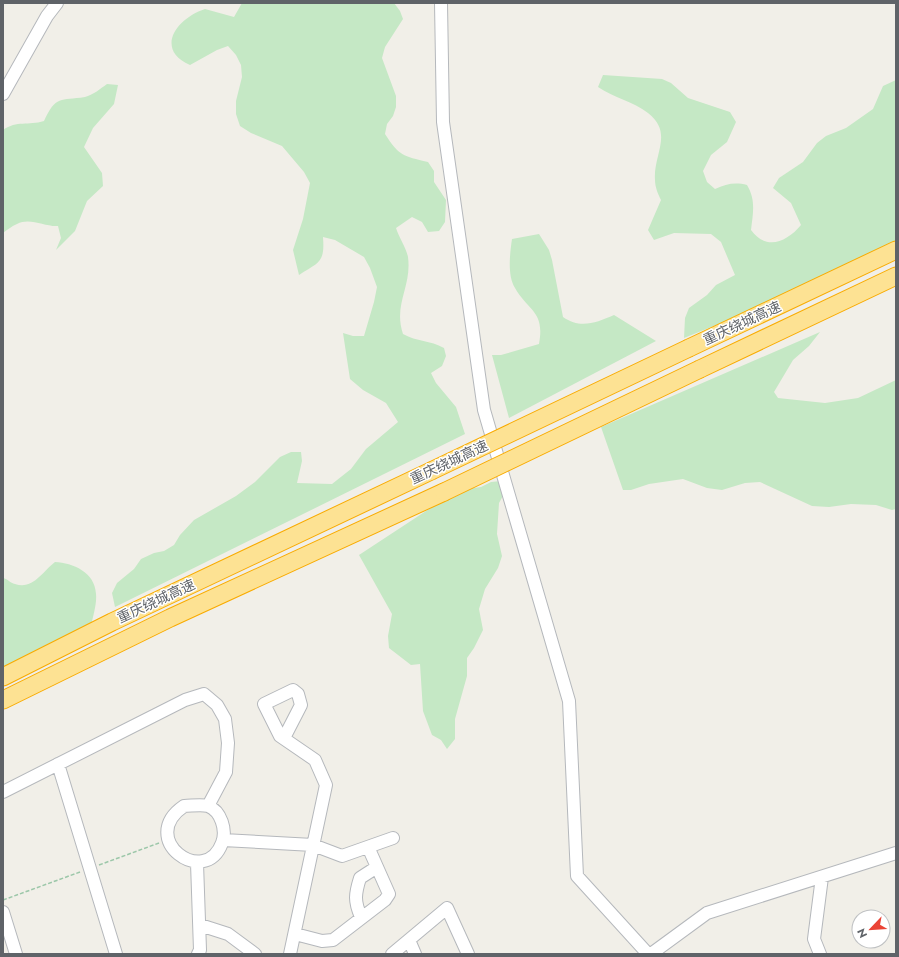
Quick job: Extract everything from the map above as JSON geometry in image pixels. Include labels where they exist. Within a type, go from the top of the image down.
[{"type":"highway","name":"重庆绕城高速","points":[[3,677],[112,622],[896,250]]},
{"type":"highway","name":"重庆绕城高速","points":[[3,700],[170,618],[444,492],[896,276]]},
{"type":"street","points":[[3,94],[47,16],[57,3]]},
{"type":"street","points":[[442,3],[443,122],[484,410],[570,702],[577,876],[648,954]]},
{"type":"street","points":[[3,792],[185,700],[204,694],[217,705],[224,718],[228,743],[226,772],[208,806]]},
{"type":"street","points":[[284,738],[315,760],[326,785],[290,954]]},
{"type":"street","points":[[58,764],[116,954]]},
{"type":"street","points":[[184,806],[208,806],[220,815],[224,828],[223,840],[219,851],[208,860],[197,862],[180,856],[172,848],[168,840],[168,824],[173,813],[184,806]]},
{"type":"street","points":[[223,840],[313,845],[342,856],[393,838]]},
{"type":"street","points":[[295,934],[322,941],[333,940],[385,900],[389,894],[369,849]]},
{"type":"street","points":[[651,954],[707,913],[896,853]]},
{"type":"street","points":[[197,862],[200,925],[200,950],[198,954]]},
{"type":"street","points":[[361,917],[355,904],[356,891],[360,878],[377,867]]},
{"type":"street","points":[[820,954],[814,939],[822,877]]},
{"type":"street","points":[[392,954],[448,908],[468,954]]},
{"type":"street","points":[[3,912],[16,954]]},
{"type":"street","points":[[200,925],[228,934],[255,954]]},
{"type":"street","points":[[409,940],[415,954]]},
{"type":"green space","points":[[242,3],[394,3],[400,11],[403,19],[385,47],[382,58],[396,96],[396,107],[393,116],[387,124],[385,134],[394,147],[402,154],[428,162],[434,171],[434,182],[446,200],[445,222],[439,231],[428,232],[422,222],[412,217],[396,228],[407,253],[409,268],[401,304],[401,323],[403,334],[408,337],[439,345],[444,348],[446,356],[442,366],[431,373],[436,383],[456,407],[465,434],[115,607],[112,593],[117,583],[134,569],[141,559],[154,553],[164,551],[174,545],[180,535],[194,520],[236,496],[255,482],[280,457],[291,452],[301,452],[302,461],[297,483],[332,484],[351,469],[366,449],[398,422],[386,403],[363,390],[350,379],[343,333],[353,336],[364,336],[377,287],[364,257],[335,240],[323,237],[322,257],[316,264],[299,275],[293,250],[303,219],[310,183],[304,172],[282,146],[251,133],[240,126],[236,114],[236,101],[242,77],[241,65],[236,55],[228,46],[217,50],[190,65],[179,58],[173,51],[172,43],[174,34],[178,26],[186,19],[205,9],[234,17]]},
{"type":"green space","points":[[603,75],[662,79],[671,83],[688,98],[730,112],[736,122],[727,142],[711,155],[703,171],[707,182],[715,189],[731,184],[747,185],[753,201],[751,230],[757,237],[770,242],[783,240],[801,225],[791,203],[773,188],[779,178],[803,162],[817,143],[826,136],[846,128],[873,109],[883,86],[896,80],[896,244],[801,291],[684,338],[685,318],[689,308],[707,295],[716,285],[735,275],[721,242],[711,234],[674,233],[654,240],[648,230],[661,200],[656,188],[655,180],[655,171],[661,136],[660,128],[656,121],[642,109],[598,87]]},
{"type":"green space","points":[[107,84],[118,85],[114,104],[93,128],[84,147],[102,173],[103,186],[87,201],[75,231],[56,250],[61,238],[58,226],[22,222],[3,233],[3,130],[13,125],[44,121],[56,103],[64,99],[88,96]]},
{"type":"green space","points":[[539,234],[549,250],[552,260],[563,317],[576,323],[588,324],[614,315],[656,341],[509,418],[492,355],[501,355],[539,344],[540,325],[538,318],[520,296],[512,283],[510,251],[512,239]]},
{"type":"green space","points":[[820,332],[809,346],[793,360],[774,392],[778,398],[825,403],[858,398],[896,380],[896,509],[892,510],[876,505],[851,504],[829,507],[812,506],[760,482],[745,483],[722,490],[707,488],[683,479],[649,484],[631,490],[623,490],[601,427]]},
{"type":"green space","points":[[501,481],[504,494],[499,503],[497,534],[502,556],[498,568],[485,589],[479,609],[483,630],[467,658],[467,676],[455,719],[455,739],[447,749],[441,740],[432,735],[423,711],[420,664],[411,665],[389,648],[388,636],[392,614],[359,555],[458,490],[481,487],[491,482]]},
{"type":"green space","points":[[55,562],[69,564],[76,567],[87,574],[92,580],[95,586],[96,598],[91,626],[3,672],[3,578],[15,584],[27,584],[37,579]]}]
